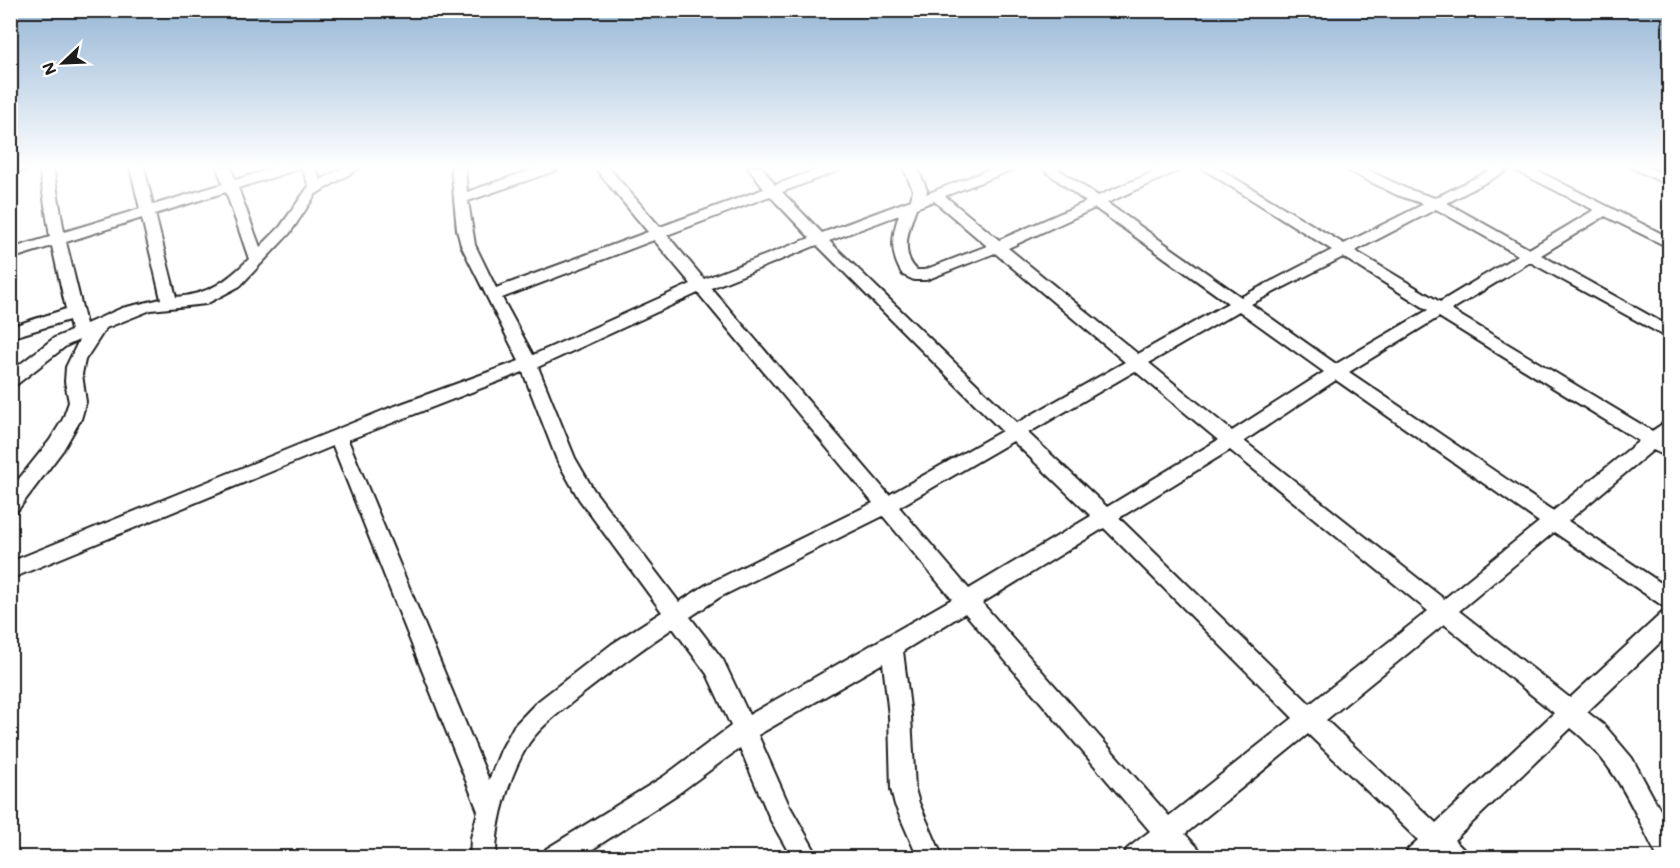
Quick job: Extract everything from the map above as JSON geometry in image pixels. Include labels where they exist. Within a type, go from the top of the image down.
[{"type":"street","points":[[53,208],[80,333]]},
{"type":"street","points":[[148,208],[170,303]]},
{"type":"street","points":[[10,254],[164,208]]},
{"type":"street","points":[[238,208],[257,260]]},
{"type":"street","points":[[10,381],[46,352],[106,322],[150,305],[200,300],[218,293],[235,282],[257,260],[285,230],[299,208]]},
{"type":"street","points":[[463,208],[464,231],[468,245],[523,351],[566,460],[574,475],[715,667],[728,689],[772,799],[807,858]]},
{"type":"street","points":[[636,208],[966,600],[1169,831],[1190,858]]},
{"type":"street","points":[[492,295],[724,208]]},
{"type":"street","points":[[789,208],[1015,432],[1454,858]]},
{"type":"street","points":[[10,571],[338,437],[528,364],[703,286],[904,208]]},
{"type":"street","points":[[917,208],[898,240],[898,249],[908,272],[914,275],[932,273],[1084,208]]},
{"type":"street","points":[[932,208],[999,246],[1231,441],[1597,734],[1624,766],[1670,855]]},
{"type":"street","points":[[1107,208],[1336,372],[1670,601]]},
{"type":"street","points":[[1272,208],[1661,445]]},
{"type":"street","points":[[483,858],[483,838],[490,812],[509,758],[522,734],[545,710],[620,651],[713,591],[887,505],[1239,304],[1340,250],[1427,208]]},
{"type":"street","points":[[1444,208],[1670,334]]},
{"type":"street","points":[[1596,208],[1670,244]]},
{"type":"street","points":[[555,858],[671,785],[743,731],[892,647],[1231,441],[1336,372],[1603,211]]},
{"type":"street","points":[[10,333],[75,312]]},
{"type":"street","points":[[10,506],[61,439],[72,418],[78,402],[74,369],[78,353],[88,339],[106,322]]},
{"type":"street","points":[[1136,858],[1554,520],[1661,445],[1670,426]]},
{"type":"street","points":[[338,437],[490,812]]},
{"type":"street","points":[[1417,858],[1670,619]]},
{"type":"street","points":[[892,647],[900,716],[903,789],[907,805],[931,858]]}]
